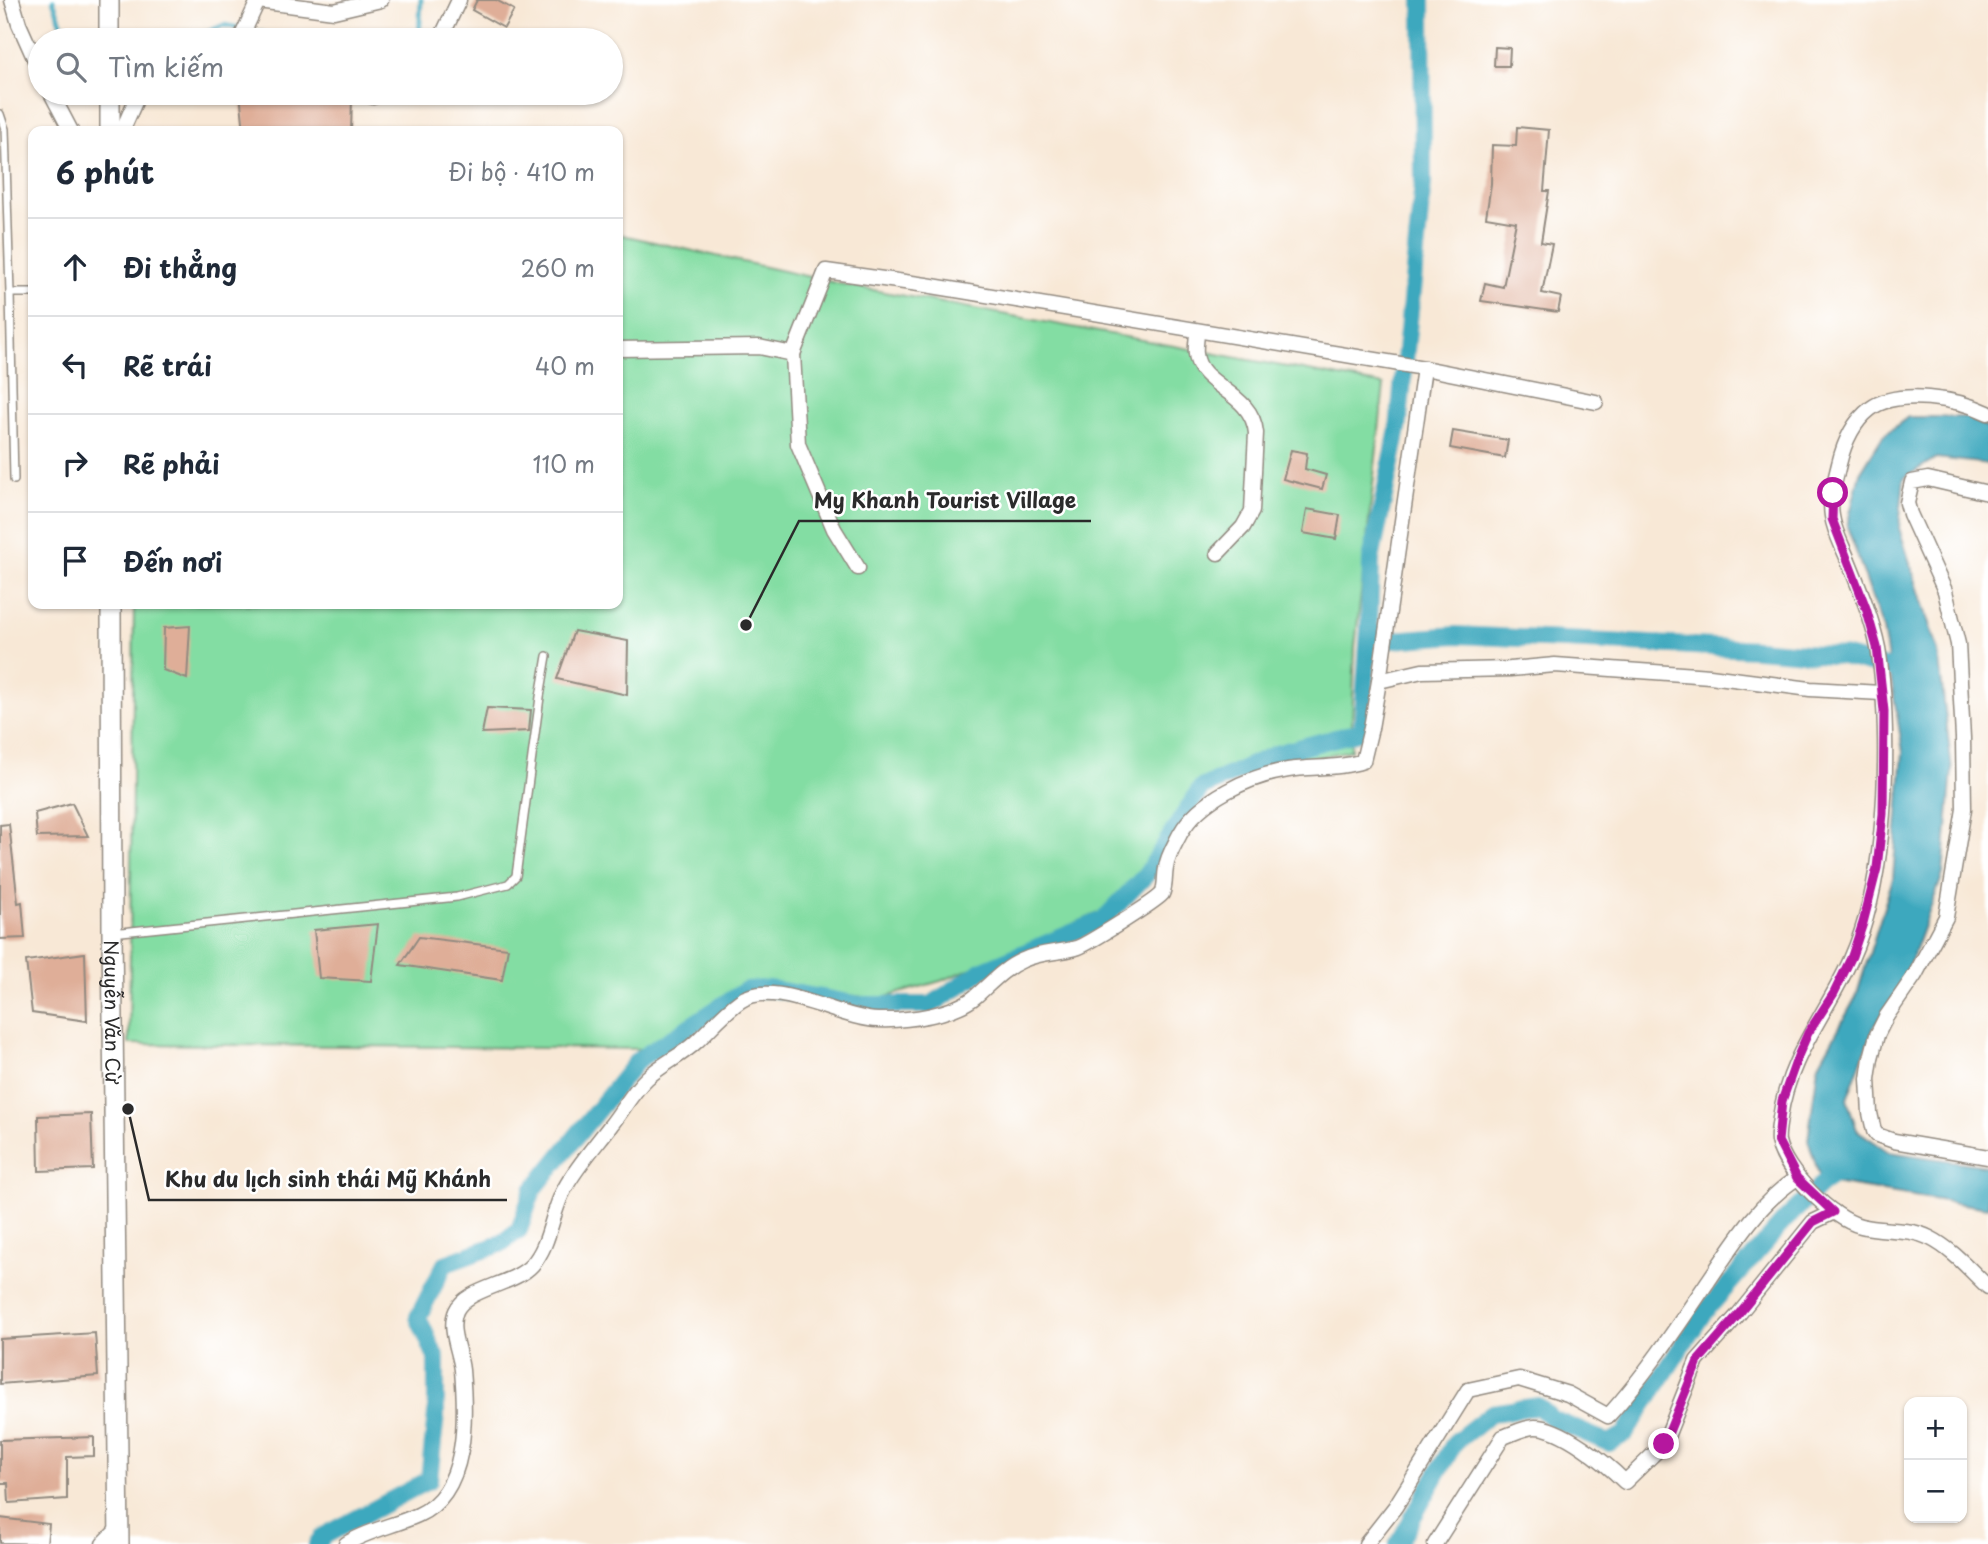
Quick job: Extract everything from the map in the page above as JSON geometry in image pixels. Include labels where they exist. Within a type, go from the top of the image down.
[{"type":"main road","points":[[109,0],[109,28]]},
{"type":"main road","points":[[110,105],[110,126]]},
{"type":"main road","name":"Nguyễn Văn Cừ","points":[[111,609],[119,1536]]},
{"type":"street","points":[[12,0],[28,44]]},
{"type":"street","points":[[246,28],[258,1],[334,11],[381,0]]},
{"type":"street","points":[[446,28],[459,0]]},
{"type":"street","points":[[57,105],[68,126]]},
{"type":"street","points":[[124,126],[134,105]]},
{"type":"street","points":[[858,568],[834,528],[798,444],[793,354],[826,271],[926,285],[1422,368],[1596,402]]},
{"type":"street","points":[[1197,332],[1198,363],[1217,384],[1245,405],[1255,421],[1252,510],[1243,527],[1218,554]]},
{"type":"street","points":[[623,349],[759,347],[793,354]]},
{"type":"street","points":[[346,1544],[422,1514],[446,1492],[458,1465],[461,1440],[463,1392],[462,1368],[454,1331],[456,1311],[462,1303],[476,1294],[517,1276],[532,1264],[544,1246],[564,1189],[639,1087],[657,1070],[695,1043],[738,1002],[755,995],[780,995],[862,1019],[883,1020],[922,1017],[962,1005],[1023,960],[1048,952],[1079,947],[1162,894],[1166,883],[1166,867],[1181,831],[1192,817],[1217,798],[1267,775],[1286,770],[1363,761],[1382,663],[1422,368]]},
{"type":"street","points":[[1988,413],[1950,400],[1918,397],[1875,405],[1858,420],[1848,436],[1835,481],[1831,502],[1832,519],[1866,608],[1877,647],[1884,711],[1883,814],[1877,868],[1852,956],[1834,993],[1808,1033],[1782,1101],[1778,1141],[1798,1179],[1833,1211],[1859,1226],[1909,1231],[1932,1239],[1951,1252],[1988,1287]]},
{"type":"street","points":[[1988,493],[1928,479],[1912,482],[1909,492],[1907,503],[1914,526],[1945,591],[1958,644],[1964,809],[1946,918],[1877,1035],[1871,1058],[1868,1097],[1871,1122],[1877,1135],[1894,1141],[1988,1157]]},
{"type":"street","points":[[1379,681],[1422,671],[1510,670],[1555,665],[1710,676],[1810,690],[1881,688]]},
{"type":"street","points":[[1366,1544],[1395,1507],[1468,1390],[1519,1379],[1568,1394],[1608,1416],[1699,1295],[1747,1224],[1787,1184],[1798,1179]]},
{"type":"street","points":[[1435,1544],[1503,1437],[1535,1427],[1565,1436],[1603,1460],[1625,1482],[1664,1444],[1698,1361],[1813,1222],[1833,1211]]},
{"type":"street","points":[[103,1544],[119,1536]]},
{"type":"lane","points":[[0,114],[5,129],[14,480]]},
{"type":"lane","points":[[10,293],[28,293]]},
{"type":"lane","points":[[112,933],[457,897],[508,884],[516,876],[547,656]]},
{"type":"green space","points":[[623,235],[841,284],[1384,385],[1355,647],[1351,750],[1197,784],[1122,903],[944,980],[879,999],[749,982],[654,1049],[129,1044],[134,609],[623,609]]},
{"type":"water","points":[[1908,417],[1968,417],[1988,428],[1988,464],[1936,458],[1904,478],[1899,528],[1938,652],[1952,770],[1943,874],[1902,985],[1874,1027],[1847,1099],[1857,1130],[1889,1152],[1988,1166],[1988,1208],[1821,1181],[1808,1140],[1818,1066],[1856,997],[1893,878],[1903,752],[1883,629],[1847,526],[1860,473],[1883,436]]},
{"type":"building","points":[[477,0],[496,0],[514,10],[504,28],[472,10]]},
{"type":"building","points":[[1495,47],[1510,48],[1509,66],[1494,66]]},
{"type":"building","points":[[241,105],[352,105],[351,126],[243,126]]},
{"type":"building","points":[[1517,127],[1549,130],[1544,191],[1549,191],[1541,242],[1552,244],[1542,293],[1561,297],[1558,312],[1481,301],[1485,283],[1503,287],[1516,222],[1486,217],[1491,184],[1492,145],[1516,146]]},
{"type":"building","points":[[1453,431],[1508,440],[1505,458],[1450,448]]},
{"type":"building","points":[[1291,450],[1307,453],[1305,469],[1326,475],[1322,489],[1283,479]]},
{"type":"building","points":[[1307,509],[1340,515],[1336,539],[1303,533]]},
{"type":"building","points":[[190,626],[187,679],[163,670],[164,628]]},
{"type":"building","points":[[574,631],[628,641],[627,695],[557,679]]},
{"type":"building","points":[[487,708],[531,710],[529,731],[482,733]]},
{"type":"building","points":[[72,803],[88,836],[37,837],[35,813]]},
{"type":"building","points":[[9,824],[25,938],[0,939],[0,825]]},
{"type":"building","points":[[378,924],[371,981],[319,978],[314,930]]},
{"type":"building","points":[[419,937],[508,948],[502,980],[400,965]]},
{"type":"building","points":[[85,953],[87,1021],[32,1013],[26,961]]},
{"type":"building","points":[[91,1114],[93,1169],[39,1171],[38,1116]]},
{"type":"building","points":[[95,1333],[98,1376],[0,1384],[0,1339]]},
{"type":"building","points":[[94,1437],[94,1456],[67,1457],[67,1499],[9,1503],[8,1483],[0,1483],[0,1440]]},
{"type":"building","points":[[0,1518],[49,1524],[47,1544],[0,1543]]},
{"type":"waterway","points":[[53,0],[62,25],[66,28]]},
{"type":"waterway","points":[[420,28],[421,0]]},
{"type":"waterway","points":[[1422,0],[1423,183],[1398,429],[1371,560],[1369,630],[1393,640],[1456,635],[1757,649],[1842,656],[1896,670]]},
{"type":"waterway","points":[[217,28],[224,25],[238,28]]},
{"type":"waterway","points":[[317,1544],[322,1537],[429,1480],[436,1414],[436,1358],[418,1317],[445,1264],[500,1244],[519,1230],[533,1190],[638,1060],[746,990],[771,989],[861,1005],[931,1005],[983,970],[1103,920],[1146,875],[1201,788],[1276,754],[1362,731],[1369,630]]},
{"type":"waterway","points":[[1398,1544],[1455,1442],[1492,1413],[1538,1406],[1552,1419],[1609,1443],[1625,1434],[1702,1315],[1785,1220],[1841,1166]]},
{"type":"place","name":"My Khanh Tourist Village","points":[[746,625]]},
{"type":"place","name":"Khu du lịch sinh thái Mỹ Khánh","points":[[128,1109]]},
{"type":"route","points":[[1664,1444],[1698,1361],[1813,1222],[1833,1212],[1797,1178],[1778,1141],[1782,1101],[1798,1056],[1808,1033],[1834,993],[1852,956],[1863,923],[1877,868],[1883,814],[1884,711],[1877,647],[1866,608],[1832,519],[1833,493]]}]
